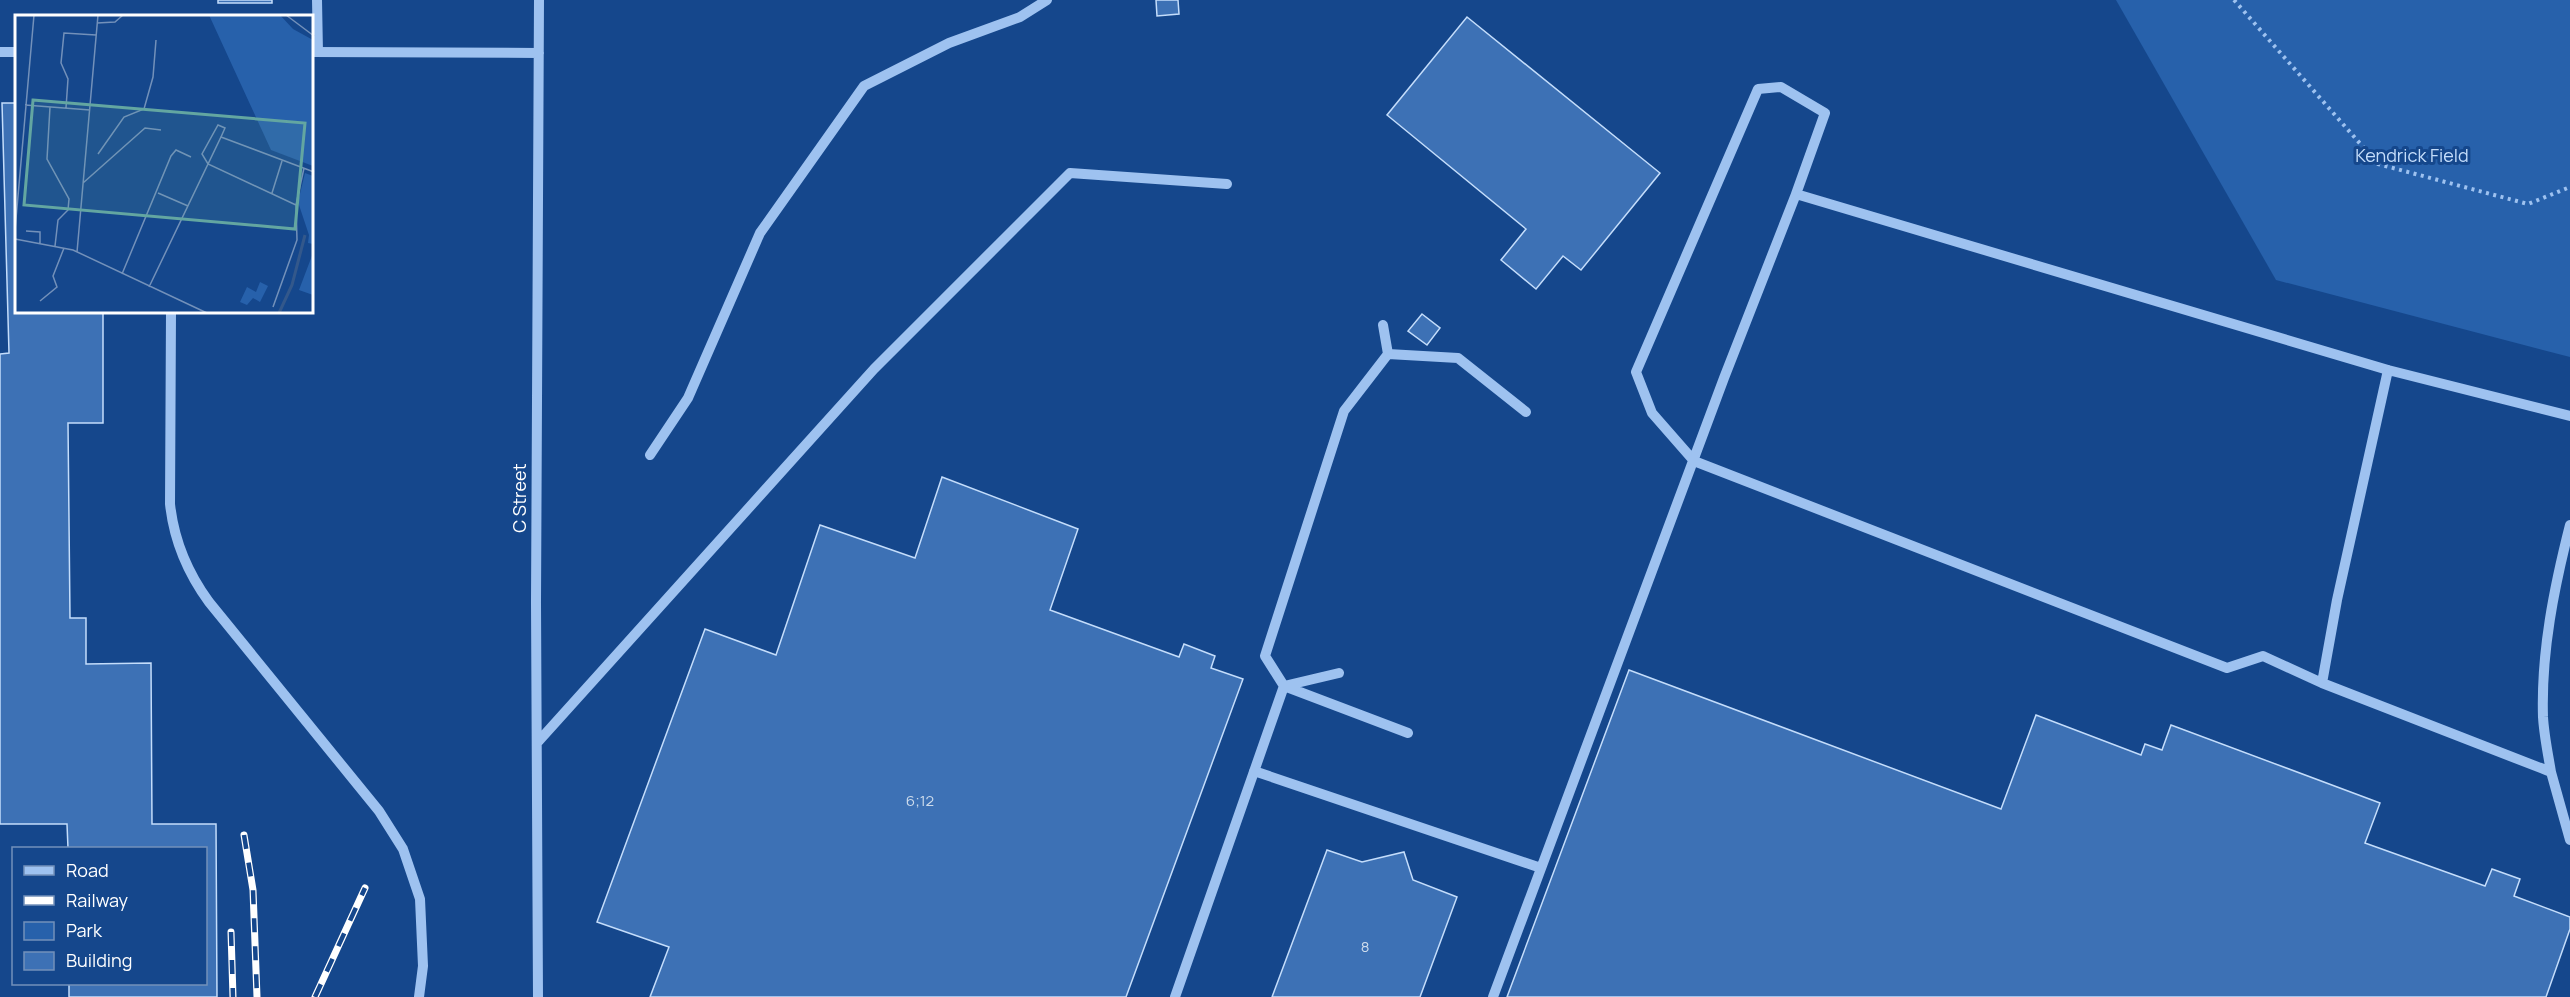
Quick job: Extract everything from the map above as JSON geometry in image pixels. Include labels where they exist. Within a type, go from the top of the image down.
[{"type":"street","points":[[317,0],[315,52],[539,54]]},
{"type":"street","name":"C Street","points":[[538,997],[539,0]]},
{"type":"street","points":[[650,455],[688,398],[760,233],[864,86],[949,43],[1020,17],[1047,0]]},
{"type":"street","points":[[1493,997],[1694,461],[1757,291],[1796,194],[1825,113],[1780,87],[1758,89],[1635,372],[1652,413],[1694,461],[2227,668],[2263,656],[2322,683],[2551,772]]},
{"type":"street","points":[[537,743],[874,369],[1070,173],[1227,184]]},
{"type":"street","points":[[1796,194],[2388,370],[2570,416]]},
{"type":"street","points":[[171,314],[170,504],[172,524],[180,550],[191,577],[209,602],[379,811],[403,849],[420,899],[423,966],[419,997]]},
{"type":"street","points":[[1383,325],[1388,354],[1344,411],[1265,656],[1284,686],[1408,733]]},
{"type":"street","points":[[1388,354],[1458,358],[1526,412]]},
{"type":"street","points":[[2322,683],[2337,600],[2388,370]]},
{"type":"street","points":[[2570,525],[2558,571],[2546,644],[2543,718],[2551,772],[2570,840]]},
{"type":"street","points":[[1284,686],[1339,673]]},
{"type":"street","points":[[1175,997],[1284,686]]},
{"type":"street","points":[[1254,771],[1541,868]]},
{"type":"path","points":[[2234,0],[2378,164],[2528,204],[2570,188]]},
{"type":"green space","name":"Kendrick Field","points":[[2116,0],[2570,0],[2570,357],[2276,280]]},
{"type":"building","points":[[218,0],[272,0],[272,3],[218,3]]},
{"type":"building","points":[[1156,0],[1178,0],[1179,14],[1157,16]]},
{"type":"building","points":[[1467,17],[1660,173],[1581,270],[1563,256],[1536,289],[1501,260],[1526,229],[1387,115]]},
{"type":"building","points":[[2,103],[15,103],[15,314],[103,314],[103,423],[68,423],[70,618],[86,618],[86,664],[151,663],[152,824],[216,824],[217,997],[69,997],[69,985],[207,985],[207,847],[68,847],[67,824],[0,824],[0,354],[9,353]]},
{"type":"building","points":[[1422,314],[1440,328],[1427,345],[1408,331]]},
{"type":"building","points":[[942,477],[1078,529],[1050,610],[1179,657],[1184,644],[1215,656],[1211,668],[1243,679],[1126,997],[650,997],[669,947],[597,922],[705,629],[776,655],[820,525],[915,558]]},
{"type":"building","points":[[1629,670],[2001,809],[2036,715],[2141,755],[2145,744],[2162,750],[2171,725],[2380,803],[2365,843],[2485,886],[2492,869],[2520,879],[2514,896],[2570,917],[2570,929],[2546,997],[1507,997]]},
{"type":"building","points":[[1327,850],[1362,862],[1404,852],[1413,880],[1457,897],[1420,997],[1272,997]]},
{"type":"railway","points":[[244,835],[253,890],[257,997]]},
{"type":"railway","points":[[315,997],[365,888]]},
{"type":"railway","points":[[231,932],[233,997]]}]
